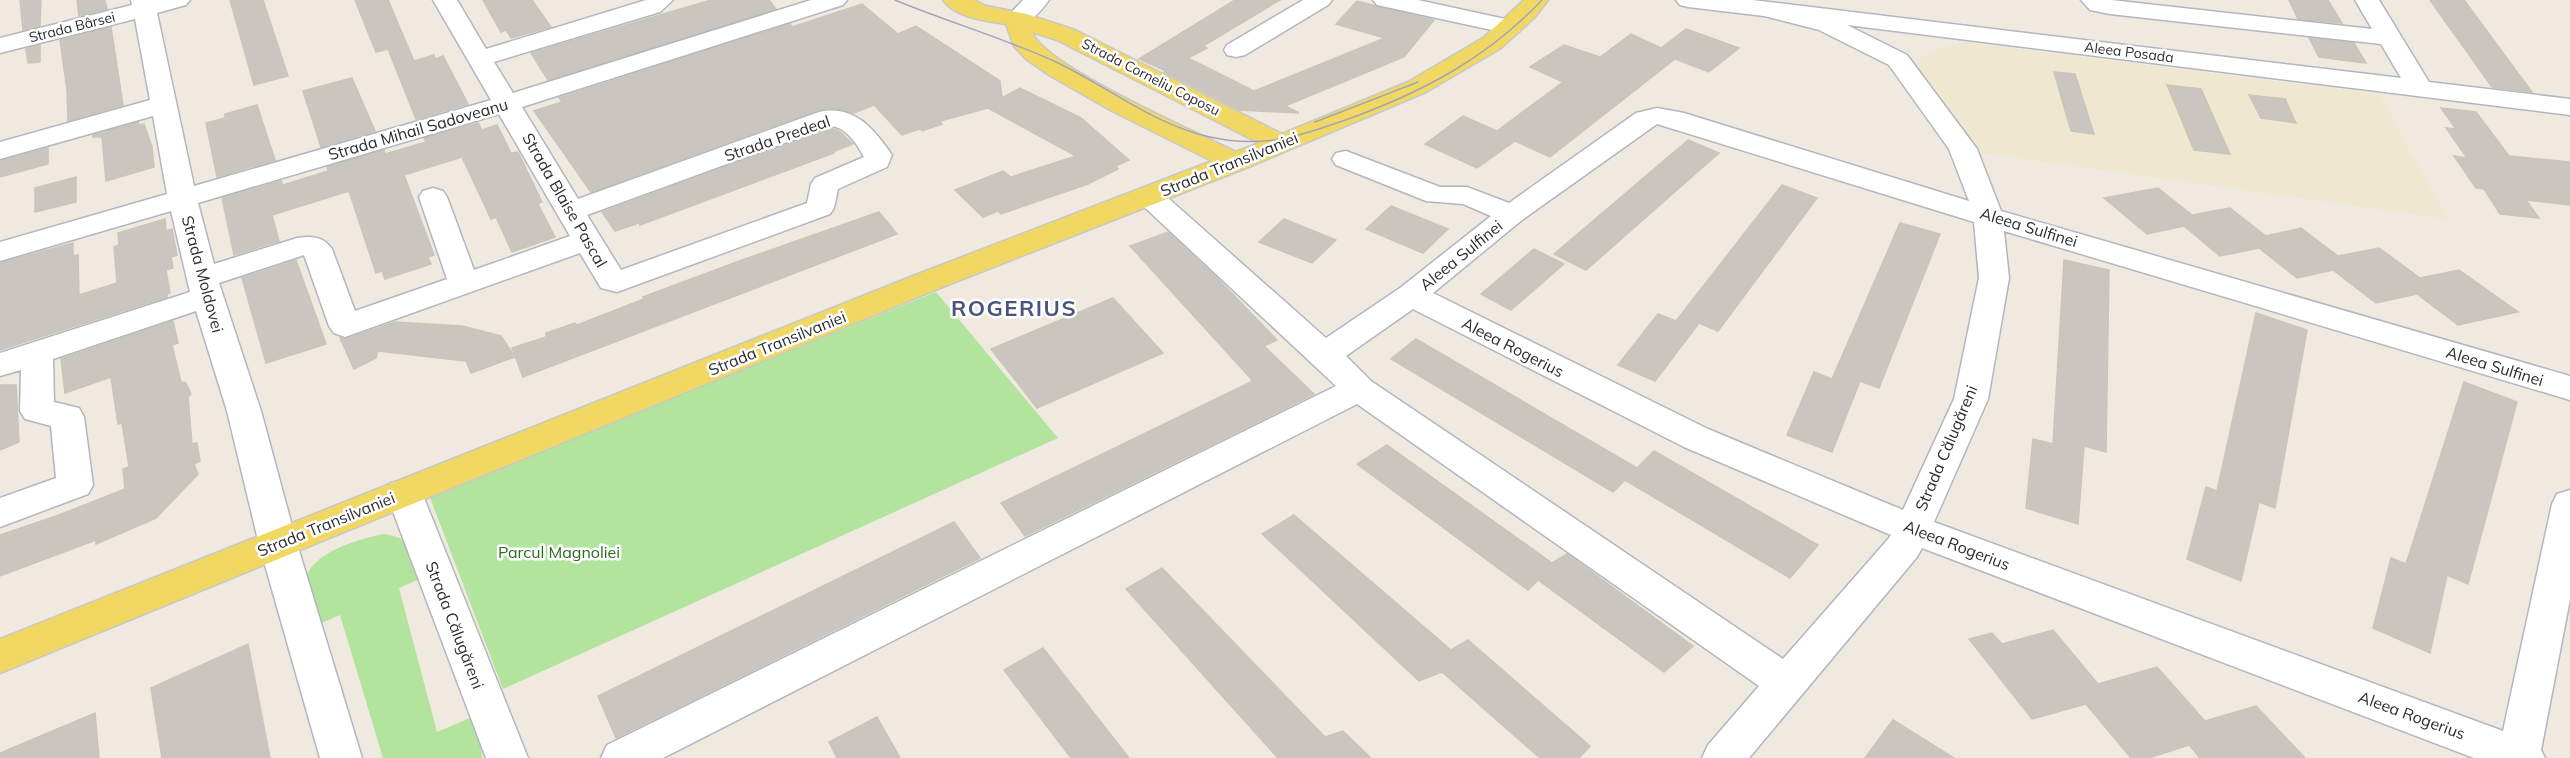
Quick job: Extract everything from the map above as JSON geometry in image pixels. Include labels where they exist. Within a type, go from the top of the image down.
[{"type":"main road","name":"Strada Corneliu Coposu","points":[[955,0],[980,12],[1017,19],[1066,35],[1281,144]]},
{"type":"main road","name":"Strada Transilvaniei","points":[[0,656],[938,278],[1281,144],[1417,87],[1469,58],[1510,27],[1526,13],[1536,0]]},
{"type":"main road","points":[[1017,19],[1023,41],[1049,63],[1162,125],[1236,162]]},
{"type":"main road","points":[[1160,192],[1179,168],[1180,153],[1177,141],[1162,125]]},
{"type":"street","name":"Strada Bârsei","points":[[0,46],[144,4],[178,0]]},
{"type":"street","name":"Strada Blaise Pascal","points":[[445,0],[478,59],[508,103],[611,278]]},
{"type":"street","points":[[478,59],[652,7],[661,0]]},
{"type":"street","name":"Strada Mihail Sadoveanu","points":[[0,252],[508,103],[835,0]]},
{"type":"street","points":[[1017,19],[1037,0]]},
{"type":"street","points":[[1236,50],[1320,0]]},
{"type":"street","points":[[1385,0],[1510,27]]},
{"type":"street","name":"Aleea Posada","points":[[1688,0],[1770,10],[1817,8],[1949,30],[2570,107]]},
{"type":"street","points":[[2093,0],[2098,5],[2110,8],[2390,38]]},
{"type":"street","points":[[2367,0],[2420,88]]},
{"type":"street","name":"Strada Moldovei","points":[[144,4],[182,198],[204,287],[244,411],[278,544]]},
{"type":"street","name":"Strada Călugăreni","points":[[1724,758],[1904,547],[1971,399],[1994,278],[1988,215],[1963,148],[1898,60],[1828,25],[1770,10]]},
{"type":"street","points":[[1898,60],[1910,46],[1918,41],[1949,30]]},
{"type":"street","points":[[0,150],[165,105]]},
{"type":"street","name":"Strada Predeal","points":[[572,211],[828,118],[840,116],[848,120],[878,155],[877,161],[825,184],[820,208],[617,282],[611,278]]},
{"type":"street","name":"Aleea Sulfinei","points":[[1325,355],[1411,295],[1512,214],[1645,119],[1657,116],[1674,118],[1858,178],[2570,388]]},
{"type":"street","name":"Aleea Sulfinei","points":[[1346,159],[1436,195],[1467,196],[1512,214]]},
{"type":"street","points":[[1160,192],[1359,389],[1788,684]]},
{"type":"street","points":[[433,197],[464,284]]},
{"type":"street","points":[[0,365],[37,353],[204,287],[297,247],[310,245],[317,249],[345,326],[588,240]]},
{"type":"street","name":"Aleea Rogerius","points":[[1411,295],[1696,438],[1912,529],[2522,757],[2570,504]]},
{"type":"street","points":[[0,513],[75,485],[67,417],[37,411],[37,353]]},
{"type":"street","points":[[622,758],[1359,389]]},
{"type":"street","name":"Strada Călugăreni","points":[[404,493],[507,758]]},
{"type":"street","points":[[278,544],[341,758]]},
{"type":"shaded area","points":[[1963,42],[2379,94],[2448,219],[1981,153],[1913,64],[1933,51]]},
{"type":"green space","name":"Parcul Magnoliei","points":[[936,292],[1058,438],[503,689],[429,495]]},
{"type":"green space","points":[[384,534],[402,539],[413,547],[429,575],[399,588],[437,732],[470,718],[480,735],[482,758],[383,758],[340,615],[312,627],[306,579],[312,567],[320,559],[341,547]]},
{"type":"building","points":[[20,0],[41,0],[40,26],[23,30]]},
{"type":"building","points":[[77,0],[105,0],[107,9],[79,16]]},
{"type":"building","points":[[230,0],[263,0],[288,76],[254,85]]},
{"type":"building","points":[[355,0],[388,0],[414,61],[434,55],[435,59],[443,56],[468,104],[416,119],[388,49],[376,52]]},
{"type":"building","points":[[483,0],[532,0],[551,27],[511,38],[506,30],[501,32]]},
{"type":"building","points":[[711,0],[769,0],[776,9],[548,80],[531,53]]},
{"type":"building","points":[[1235,0],[1280,0],[1203,46],[1207,48],[1188,58],[1254,91],[1385,38],[1336,24],[1357,1],[1434,20],[1404,57],[1285,106],[1299,113],[1239,110],[1139,59]]},
{"type":"building","points":[[2289,0],[2328,0],[2342,23],[2298,19]]},
{"type":"building","points":[[2430,0],[2464,0],[2532,92],[2492,87]]},
{"type":"building","points":[[862,4],[898,34],[916,26],[1000,81],[1002,98],[1020,88],[1081,118],[1129,160],[1116,166],[1118,169],[1088,184],[1001,214],[998,211],[983,217],[955,190],[1003,171],[1011,177],[1076,156],[988,108],[940,121],[942,124],[922,131],[920,129],[902,135],[874,105],[854,113],[832,108],[818,110],[591,192],[534,111],[562,102],[559,98],[790,24],[792,27]]},
{"type":"building","points":[[111,27],[123,105],[68,121],[67,90],[60,40]]},
{"type":"building","points":[[1686,29],[1739,48],[1709,72],[1675,59],[1550,157],[1515,141],[1477,168],[1425,144],[1463,116],[1497,131],[1563,82],[1530,67],[1564,45],[1600,57],[1631,34],[1661,48]]},
{"type":"building","points":[[2309,38],[2354,43],[2366,63],[2319,57]]},
{"type":"building","points":[[40,45],[40,62],[28,63],[26,49]]},
{"type":"building","points":[[2054,72],[2075,74],[2094,134],[2071,131]]},
{"type":"building","points":[[352,78],[375,131],[321,147],[303,91]]},
{"type":"building","points":[[2167,85],[2201,89],[2230,154],[2194,150]]},
{"type":"building","points":[[2249,95],[2285,99],[2296,123],[2261,118]]},
{"type":"building","points":[[257,105],[275,160],[217,177],[206,123],[225,118],[225,114]]},
{"type":"building","points":[[2441,108],[2476,112],[2509,156],[2570,162],[2570,205],[2526,200],[2539,218],[2500,214],[2484,189],[2476,188],[2454,156],[2467,158],[2446,128],[2456,129]]},
{"type":"building","points":[[138,122],[139,125],[144,124],[152,147],[154,167],[106,181],[102,137],[93,137],[93,135]]},
{"type":"building","points":[[478,123],[482,130],[497,125],[511,153],[518,152],[542,202],[538,204],[555,237],[512,252],[496,217],[491,219],[462,157],[404,175],[434,255],[428,257],[431,264],[385,279],[382,271],[376,273],[349,191],[272,215],[279,241],[234,255],[222,198],[281,181],[283,185],[328,171],[327,167],[384,150],[385,154],[426,142],[424,138]]},
{"type":"building","points":[[831,128],[840,132],[853,144],[640,225],[639,223],[615,231],[602,212]]},
{"type":"building","points":[[1688,140],[1719,153],[1586,270],[1554,254]]},
{"type":"building","points":[[48,148],[48,164],[0,177],[0,161]]},
{"type":"building","points":[[76,177],[76,202],[35,212],[35,188]]},
{"type":"building","points":[[1782,185],[1817,198],[1718,331],[1699,323],[1655,381],[1618,365],[1658,314],[1676,321]]},
{"type":"building","points":[[2158,188],[2192,215],[2230,208],[2266,236],[2301,228],[2338,256],[2379,248],[2420,278],[2459,270],[2518,312],[2458,325],[2417,294],[2376,303],[2333,270],[2297,278],[2259,248],[2220,256],[2184,226],[2147,234],[2104,198]]},
{"type":"building","points":[[1391,206],[1448,229],[1423,253],[1366,229]]},
{"type":"building","points":[[879,212],[897,234],[523,377],[512,348],[546,337],[546,333],[575,323],[577,325],[644,299],[643,297],[742,260]]},
{"type":"building","points":[[165,219],[166,231],[172,229],[177,255],[171,257],[173,268],[166,270],[170,293],[167,297],[0,350],[0,263],[73,243],[73,256],[78,255],[79,295],[117,283],[114,247],[119,245],[118,233]]},
{"type":"building","points":[[1284,219],[1336,240],[1312,263],[1259,242]]},
{"type":"building","points":[[1900,223],[1940,234],[1879,388],[1860,381],[1832,452],[1787,435],[1814,372],[1832,379]]},
{"type":"building","points":[[1168,232],[1277,340],[1264,346],[1314,394],[1025,536],[1001,503],[1253,381],[1130,246]]},
{"type":"building","points":[[1534,249],[1564,264],[1511,310],[1481,294]]},
{"type":"building","points":[[296,260],[326,344],[266,363],[242,278]]},
{"type":"building","points":[[2064,260],[2109,270],[2106,452],[2084,446],[2078,524],[2026,508],[2033,439],[2053,444]]},
{"type":"building","points":[[1113,298],[1163,353],[1037,408],[991,349]]},
{"type":"building","points":[[2256,313],[2307,330],[2275,508],[2259,502],[2241,581],[2187,559],[2206,487],[2217,491]]},
{"type":"building","points":[[173,321],[178,343],[172,345],[181,382],[186,383],[191,394],[188,397],[192,444],[197,443],[200,461],[194,464],[198,474],[156,518],[96,544],[96,540],[0,576],[0,535],[125,489],[123,469],[129,467],[122,423],[118,424],[111,377],[65,393],[61,359]]},
{"type":"building","points":[[395,322],[462,326],[501,336],[515,357],[471,373],[466,361],[378,351],[376,358],[354,369],[340,338],[346,339]]},
{"type":"building","points":[[1416,339],[1637,468],[1613,492],[1391,359]]},
{"type":"building","points":[[2464,382],[2517,402],[2468,584],[2447,575],[2430,653],[2373,628],[2391,558],[2406,564]]},
{"type":"building","points":[[0,385],[16,385],[19,442],[0,450]]},
{"type":"building","points":[[1387,445],[1552,563],[1567,554],[1693,646],[1664,672],[1538,580],[1528,590],[1357,464]]},
{"type":"building","points":[[1654,451],[1818,545],[1790,578],[1625,480]]},
{"type":"building","points":[[1294,515],[1451,650],[1468,640],[1590,746],[1579,758],[1540,758],[1442,672],[1419,681],[1262,534]]},
{"type":"building","points":[[954,522],[980,558],[616,738],[598,696]]},
{"type":"building","points":[[1162,568],[1325,737],[1343,731],[1371,758],[1278,758],[1126,589]]},
{"type":"building","points":[[2053,630],[2098,684],[2157,667],[2205,721],[2256,706],[2305,758],[2200,758],[2189,745],[2149,758],[2131,758],[2086,704],[2032,719],[1969,639],[1992,633],[2002,644]]},
{"type":"building","points":[[248,644],[270,758],[162,758],[151,688]]},
{"type":"building","points":[[1043,648],[1129,758],[1071,758],[1004,670]]},
{"type":"building","points":[[95,713],[99,758],[0,758],[0,753]]},
{"type":"building","points":[[877,717],[900,758],[837,758],[829,742]]},
{"type":"building","points":[[1893,720],[1954,758],[1865,758]]},
{"type":"tram line","points":[[895,0],[1056,62],[1169,124],[1210,137],[1248,142],[1282,139],[1315,130],[1378,108],[1430,84],[1500,39],[1542,0]]},
{"type":"tram line","points":[[1315,122],[1418,82]]},
{"type":"district","name":"ROGERIUS","points":[[1014,308]]}]
